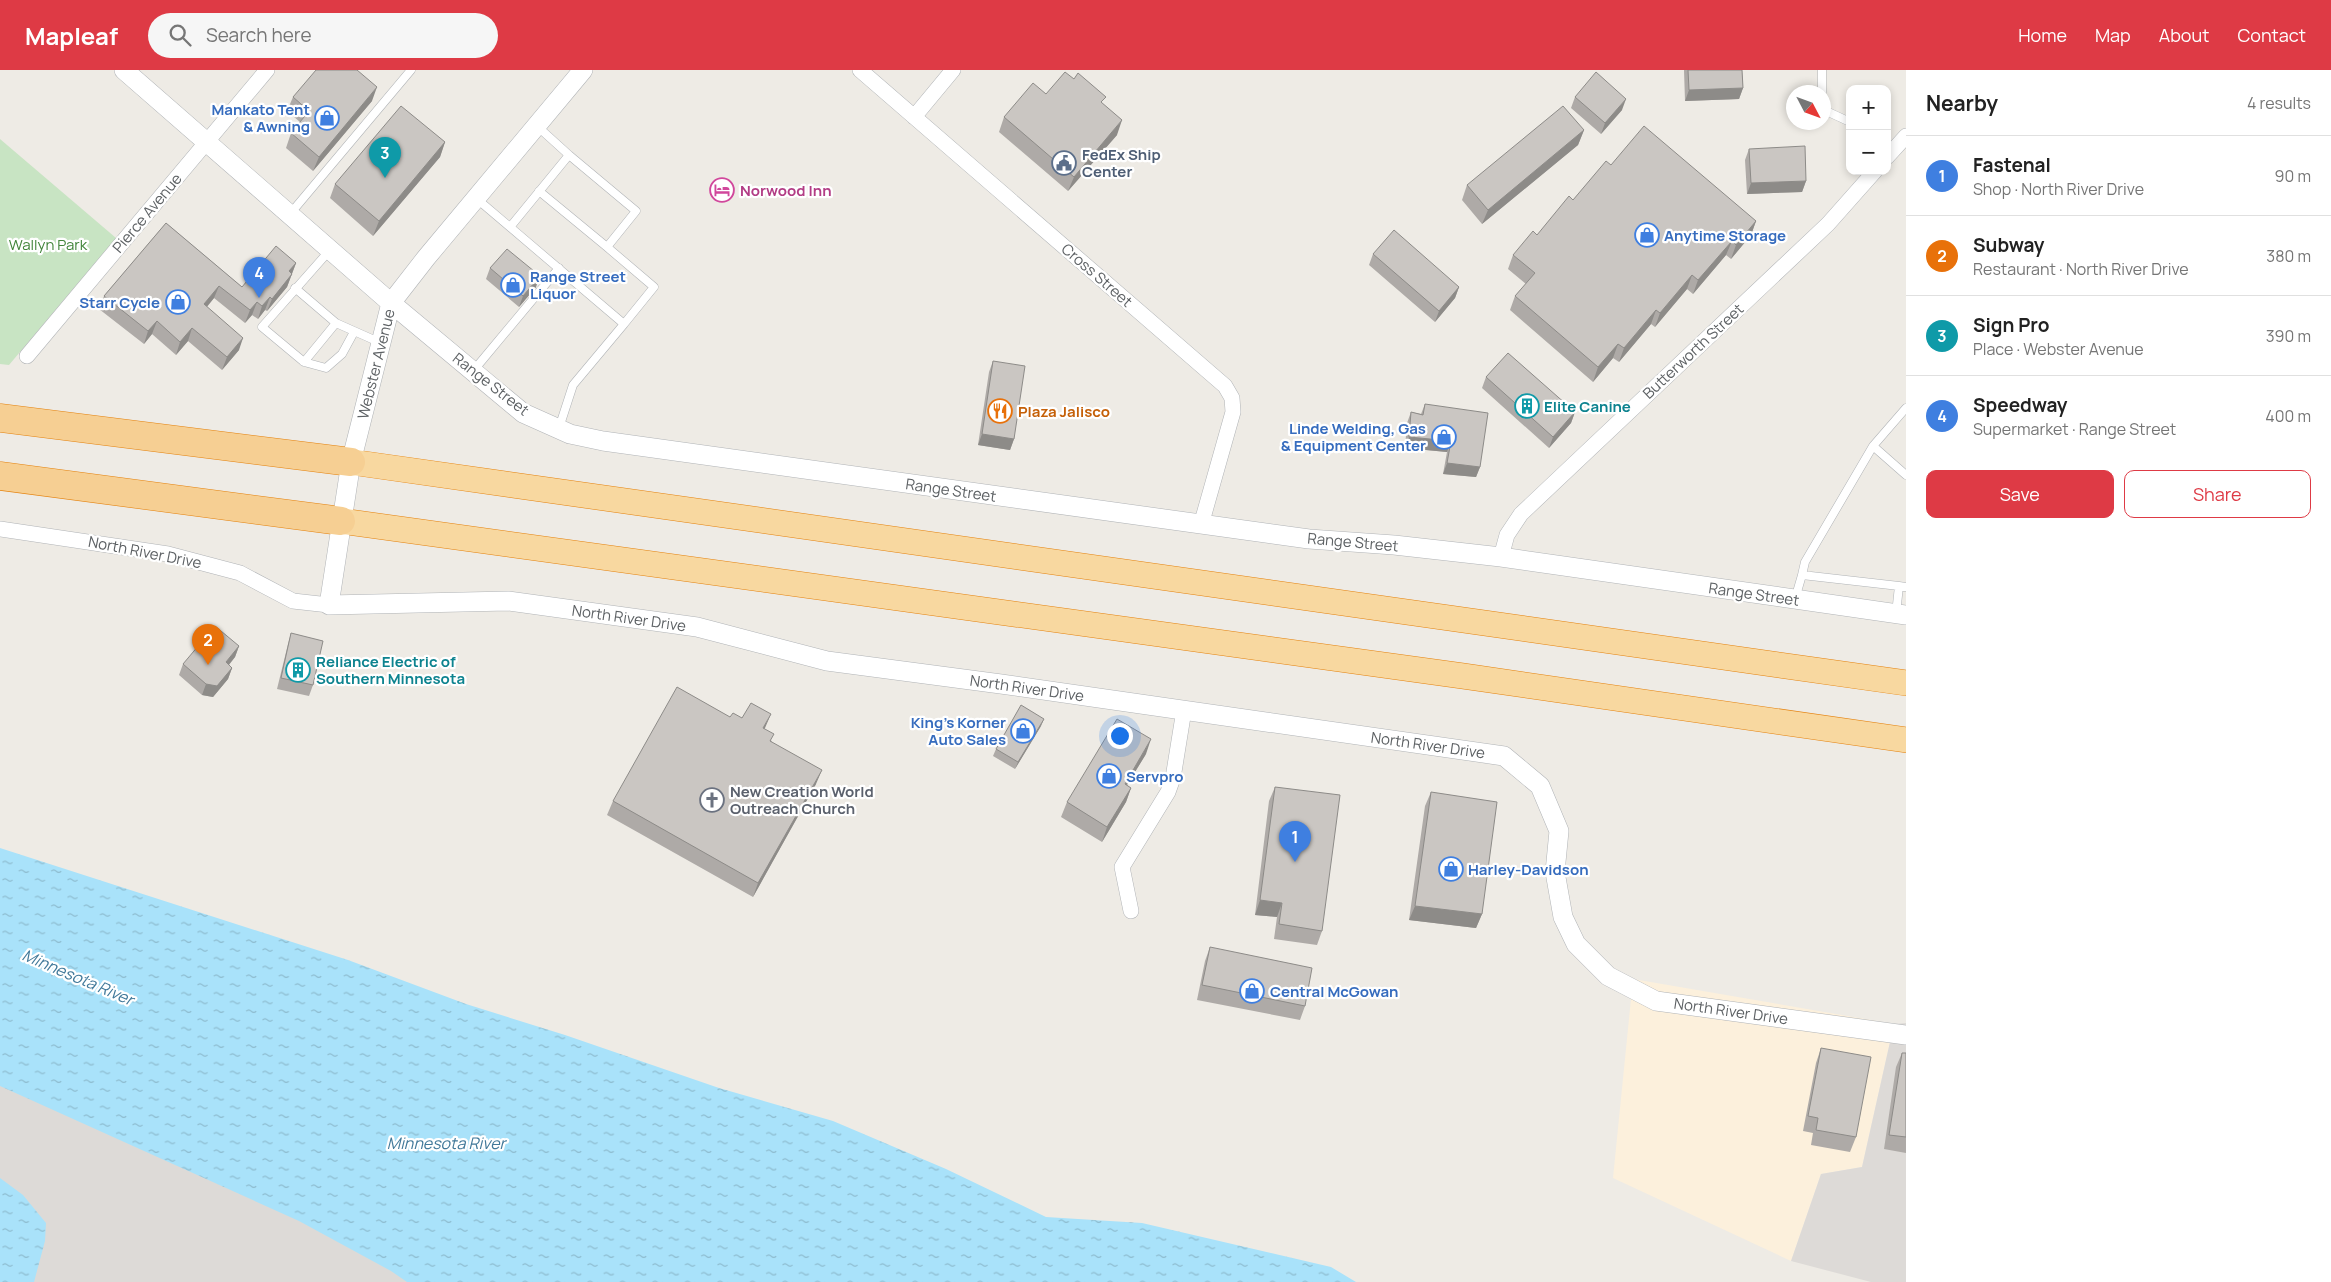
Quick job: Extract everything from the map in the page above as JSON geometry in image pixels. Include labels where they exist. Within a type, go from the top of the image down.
[{"type":"highway","points":[[0,418],[351,462],[1906,683]]},
{"type":"highway","points":[[0,476],[341,521],[1463,676],[1906,740]]},
{"type":"street","name":"Range Street","points":[[124,70],[391,303],[474,370],[523,413],[570,434],[603,441],[1201,525],[1309,539],[1394,545],[1501,558],[1901,614]]},
{"type":"street","name":"Pierce Avenue","points":[[28,356],[267,70]]},
{"type":"street","name":"Webster Avenue","points":[[329,605],[351,462],[391,303],[426,258],[583,70]]},
{"type":"street","name":"Cross Street","points":[[860,70],[1225,386],[1232,398],[1233,412],[1201,525]]},
{"type":"street","points":[[914,117],[954,70]]},
{"type":"street","points":[[1891,150],[1906,136]]},
{"type":"street","name":"Butterworth Street","points":[[1501,558],[1507,535],[1521,514],[1828,224],[1871,175]]},
{"type":"street","name":"North River Drive","points":[[0,529],[168,554],[240,573],[292,601],[329,605],[508,601],[697,627],[827,661],[1504,756],[1540,786],[1559,831],[1555,872],[1563,917],[1576,944],[1608,976],[1656,1001],[1906,1035]]},
{"type":"street","points":[[1131,910],[1122,867],[1168,792],[1173,778],[1184,710]]},
{"type":"lane","points":[[289,214],[411,70]]},
{"type":"lane","points":[[1822,70],[1822,85]]},
{"type":"lane","points":[[1831,113],[1846,120]]},
{"type":"lane","points":[[537,126],[636,210],[607,247]]},
{"type":"lane","points":[[511,226],[569,155]]},
{"type":"lane","points":[[539,190],[654,287],[573,385],[558,429]]},
{"type":"lane","points":[[477,198],[624,324]]},
{"type":"lane","points":[[330,250],[262,327],[286,342],[304,362],[326,368],[342,354],[354,332]]},
{"type":"lane","points":[[474,370],[559,268]]},
{"type":"lane","points":[[295,288],[314,309],[336,323],[381,343]]},
{"type":"lane","points":[[304,362],[336,323]]},
{"type":"lane","points":[[1795,599],[1805,562],[1874,446],[1906,408]]},
{"type":"lane","points":[[1874,446],[1906,475]]},
{"type":"lane","points":[[1802,575],[1903,587],[1901,614]]},
{"type":"shaded area","points":[[1633,979],[1894,1024],[1862,1167],[1821,1174],[1791,1261],[1613,1178]]},
{"type":"shaded area","points":[[0,1008],[420,1282],[0,1282]]},
{"type":"shaded area","points":[[1906,1023],[1906,1282],[1871,1282],[1791,1261],[1821,1174],[1862,1167],[1894,1024]]},
{"type":"green space","name":"Wallyn Park","points":[[0,139],[116,238],[9,365],[0,364]]},
{"type":"water","name":"Minnesota River","points":[[0,848],[348,960],[466,1004],[565,1035],[719,1088],[833,1121],[946,1169],[1046,1217],[1142,1223],[1331,1267],[1356,1282],[407,1282],[391,1271],[299,1221],[0,1086]]},
{"type":"water","points":[[0,1178],[23,1195],[46,1223],[45,1241],[34,1282],[0,1282]]},
{"type":"building","name":"Mankato Tent & Awning","points":[[316,70],[357,70],[377,87],[319,157],[291,133],[309,111],[293,97]]},
{"type":"building","points":[[1688,70],[1742,70],[1743,88],[1689,90]]},
{"type":"building","name":"FedEx Ship Center","points":[[1065,72],[1074,79],[1078,73],[1106,97],[1101,102],[1122,120],[1074,177],[1004,117],[1033,83],[1046,94]]},
{"type":"building","points":[[1596,72],[1626,99],[1605,123],[1575,97]]},
{"type":"building","points":[[401,106],[445,142],[379,221],[335,184]]},
{"type":"building","points":[[1563,106],[1584,130],[1488,210],[1467,185]]},
{"type":"building","points":[[1644,126],[1756,221],[1736,245],[1732,241],[1698,280],[1692,275],[1660,313],[1656,310],[1624,348],[1618,344],[1598,367],[1515,296],[1535,273],[1513,255],[1533,231],[1537,235],[1569,196],[1573,200],[1606,161],[1611,165]]},
{"type":"building","points":[[1805,146],[1806,181],[1751,183],[1749,149]]},
{"type":"building","points":[[166,223],[242,287],[276,246],[296,263],[289,271],[292,274],[272,299],[270,297],[262,306],[257,302],[250,310],[219,286],[204,304],[243,338],[227,357],[192,328],[180,342],[157,321],[148,331],[104,296]]},
{"type":"building","points":[[1394,230],[1459,287],[1439,311],[1373,254]]},
{"type":"building","points":[[507,249],[540,276],[523,296],[490,268]]},
{"type":"building","name":"Elite Canine","points":[[1508,353],[1575,412],[1553,437],[1486,377]]},
{"type":"building","name":"Plaza Jalisco","points":[[993,361],[1025,366],[1014,439],[982,434]]},
{"type":"building","name":"Linde Welding, Gas & Equipment Center","points":[[1425,404],[1488,413],[1480,467],[1447,463],[1451,441],[1409,437],[1411,412],[1423,415]]},
{"type":"building","points":[[215,626],[239,646],[226,662],[232,668],[217,686],[206,684],[183,664]]},
{"type":"building","name":"Reliance Electric of Southern Minnesota","points":[[291,633],[323,641],[313,685],[281,678]]},
{"type":"building","name":"New Creation World Outreach Church","points":[[677,687],[730,717],[733,713],[742,718],[751,703],[771,714],[763,728],[774,734],[770,741],[822,770],[758,883],[613,801]]},
{"type":"building","points":[[1021,705],[1044,719],[1018,762],[996,749]]},
{"type":"building","name":"Servpro","points":[[1117,719],[1151,739],[1125,784],[1131,788],[1107,827],[1067,802]]},
{"type":"building","points":[[1275,787],[1340,795],[1322,931],[1279,924],[1282,903],[1260,900]]},
{"type":"building","name":"Harley-Davidson","points":[[1431,792],[1497,802],[1482,914],[1415,906]]},
{"type":"building","points":[[1210,947],[1312,968],[1305,1006],[1202,985]]},
{"type":"building","points":[[1821,1048],[1871,1057],[1856,1137],[1816,1130],[1818,1118],[1808,1116]]},
{"type":"building","points":[[1902,1053],[1906,1053],[1906,1137],[1889,1135]]},
{"type":"place","name":"Mankato Tent & Awning","points":[[327,118]]},
{"type":"place","name":"FedEx Ship Center","points":[[1064,163]]},
{"type":"place","name":"Sign Pro","points":[[385,178]]},
{"type":"place","name":"Norwood Inn","points":[[722,190]]},
{"type":"place","name":"Anytime Storage","points":[[1647,235]]},
{"type":"place","name":"Range Street Liquor","points":[[513,285]]},
{"type":"place","name":"Speedway","points":[[259,298]]},
{"type":"place","name":"Starr Cycle","points":[[178,302]]},
{"type":"place","name":"Elite Canine","points":[[1527,406]]},
{"type":"place","name":"Plaza Jalisco","points":[[1000,411]]},
{"type":"place","name":"Linde Welding, Gas & Equipment Center","points":[[1444,437]]},
{"type":"place","name":"Subway","points":[[208,665]]},
{"type":"place","name":"Reliance Electric of Southern Minnesota","points":[[298,670]]},
{"type":"place","name":"King's Korner Auto Sales","points":[[1023,731]]},
{"type":"place","name":"Servpro","points":[[1109,776]]},
{"type":"place","name":"New Creation World Outreach Church","points":[[712,800]]},
{"type":"place","name":"Fastenal","points":[[1295,862]]},
{"type":"place","name":"Harley-Davidson","points":[[1451,869]]},
{"type":"place","name":"Central McGowan","points":[[1252,991]]}]
